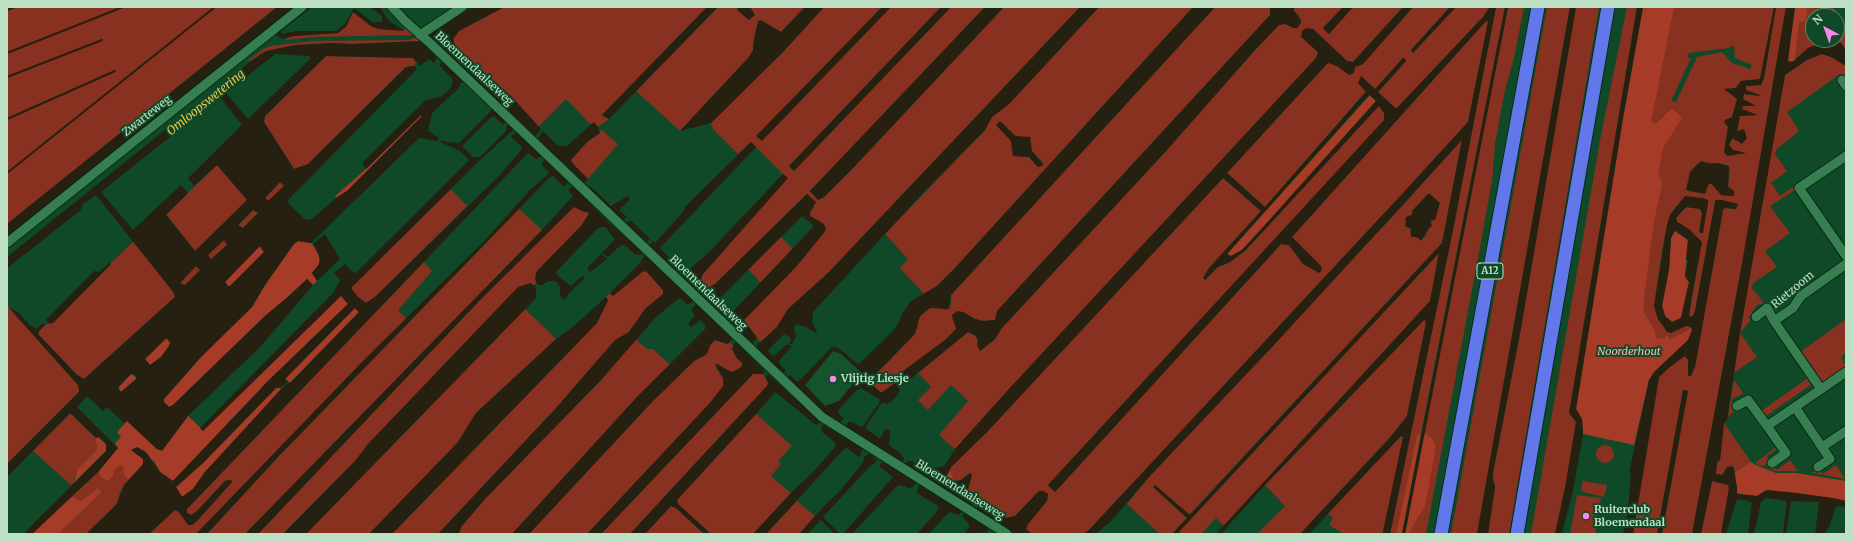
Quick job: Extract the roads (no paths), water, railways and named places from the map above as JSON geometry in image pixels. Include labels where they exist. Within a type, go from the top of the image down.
[{"type":"highway","name":"A12","points":[[1441,534],[1538,7]]},
{"type":"highway","points":[[1517,534],[1608,7]]},
{"type":"street","name":"Zwarteweg","points":[[7,243],[24,234],[78,191],[244,58],[302,7]]},
{"type":"street","name":"Bloemendaalseweg","points":[[392,7],[822,418],[1007,534]]},
{"type":"street","points":[[425,39],[462,7]]},
{"type":"street","points":[[1846,156],[1799,188],[1846,256]]},
{"type":"street","name":"Rietzoom","points":[[1774,321],[1793,308],[1801,296],[1846,264]]},
{"type":"street","name":"Rietzoom","points":[[1756,316],[1767,308],[1774,321],[1821,389]]},
{"type":"street","points":[[1767,426],[1846,372]]},
{"type":"street","points":[[1737,406],[1748,400],[1786,453],[1772,463]]},
{"type":"street","points":[[1795,407],[1830,459],[1818,467]]},
{"type":"street","points":[[1822,447],[1846,431]]},
{"type":"water","points":[[277,7],[295,7],[7,238],[7,224]]},
{"type":"water","points":[[306,7],[312,7],[281,31],[282,34],[297,31],[336,31],[345,24],[354,8],[372,22],[382,22],[382,16],[369,7],[380,7],[389,21],[405,31],[378,29],[371,26],[353,12],[346,27],[338,33],[294,36],[283,39],[275,35],[276,32]]},
{"type":"water","points":[[471,7],[504,7],[459,31],[453,39],[455,47],[511,96],[541,129],[536,135],[532,136],[426,37]]},
{"type":"water","points":[[707,7],[718,7],[609,119],[602,115]]},
{"type":"water","points":[[739,7],[750,7],[755,15],[749,20],[737,10]]},
{"type":"water","points":[[805,7],[824,7],[783,52],[711,123],[680,131],[749,57],[753,50],[754,39],[758,22],[760,20],[781,32]]},
{"type":"water","points":[[882,7],[891,7],[762,141],[756,136]]},
{"type":"water","points":[[941,7],[951,7],[794,171],[789,166]]},
{"type":"water","points":[[985,7],[1004,7],[854,167],[824,197],[818,200],[810,191]]},
{"type":"water","points":[[1080,7],[1099,7],[1009,104],[992,117],[985,130],[921,195],[813,312],[812,323],[817,331],[816,333],[797,324],[794,327],[796,337],[792,344],[789,343],[791,341],[790,337],[784,334],[769,349],[768,352],[774,356],[787,344],[792,346],[779,361],[786,371],[782,374],[755,347],[777,327],[788,309],[828,273]]},
{"type":"water","points":[[1193,7],[1215,7],[951,295],[949,309],[930,308],[920,316],[915,334],[872,378],[870,381],[872,385],[881,393],[895,383],[900,388],[898,394],[891,402],[887,404],[882,402],[865,428],[879,438],[886,428],[890,431],[889,445],[902,455],[904,459],[900,463],[845,428],[849,421],[862,427],[880,402],[879,399],[861,388],[857,390],[838,410],[839,414],[844,418],[839,424],[829,418],[787,380],[790,375],[796,381],[799,381],[832,347],[838,348],[857,363],[860,363],[892,332],[911,301],[937,286]],"holes":[[[833,351],[841,354],[862,373],[839,401],[825,406],[805,385]]]},
{"type":"water","points":[[1270,7],[1294,7],[1294,11],[1301,20],[1301,23],[1297,28],[1293,28],[1285,24],[1279,25],[1166,151],[1001,329],[995,339],[980,351],[977,345],[978,341],[976,336],[968,332],[902,386],[898,381],[899,374],[945,340],[956,329],[952,315],[957,311],[963,312],[975,319],[983,321],[995,320],[997,311],[1270,15]]},
{"type":"water","points":[[1343,7],[1353,7],[1329,34],[1323,28]]},
{"type":"water","points":[[1403,7],[1413,7],[1363,64],[1355,67],[1354,73],[1349,75],[1337,66],[1328,63],[1227,173],[1265,207],[1366,92],[1358,83],[1361,76],[1375,89],[1403,58],[1405,59],[1406,61],[1378,92],[1395,108],[1397,108],[1483,17],[1490,7],[1496,7],[1453,230],[1390,534],[1381,534],[1383,532],[1402,442],[1403,437],[1401,436],[1309,534],[1300,534],[1388,440],[1407,416],[1425,328],[1426,321],[1424,320],[1265,485],[1221,534],[1216,534],[1430,301],[1439,253],[1177,534],[1172,534],[1187,518],[1153,487],[1155,485],[1190,515],[1442,243],[1462,140],[1274,345],[1149,477],[1112,520],[1096,534],[1083,534],[1089,530],[1468,122],[1488,22],[1486,21],[1292,237],[1320,265],[1322,268],[1321,271],[1319,273],[1303,264],[1289,245],[1281,244],[1055,492],[1048,485],[1384,120],[1384,113],[1379,106],[1245,251],[1230,262],[1218,267],[1205,280],[1203,278],[1209,268],[1261,211],[1223,178],[987,432],[951,467],[946,477],[947,482],[950,486],[958,490],[960,488],[955,483],[956,481],[961,480],[970,473],[972,475],[968,489],[975,499],[973,505],[970,506],[906,467],[907,461],[912,461],[929,470],[944,466],[955,449],[1007,391],[1316,58],[1318,52],[1301,37],[1302,31],[1306,28],[1313,29],[1347,61],[1353,62]],"holes":[[[1369,95],[1376,101],[1242,250],[1231,256],[1227,254]]]},
{"type":"water","points":[[1450,7],[1456,7],[1413,53],[1411,50]]},
{"type":"water","points":[[1505,7],[1508,7],[1405,534],[1402,534]]},
{"type":"water","points":[[1570,7],[1576,7],[1521,328],[1493,473],[1495,487],[1488,534],[1477,534]]},
{"type":"water","points":[[1637,7],[1643,7],[1623,118],[1576,409],[1582,419],[1583,434],[1573,491],[1562,534],[1555,534],[1565,488],[1576,422],[1569,413]]},
{"type":"water","points":[[1774,7],[1776,7],[1764,78],[1761,85],[1746,86],[1746,90],[1762,96],[1744,94],[1743,99],[1756,106],[1743,106],[1742,109],[1758,115],[1740,116],[1737,131],[1744,129],[1747,138],[1742,144],[1732,138],[1729,145],[1733,150],[1746,153],[1727,156],[1724,152],[1728,127],[1724,122],[1732,117],[1737,99],[1724,89],[1736,88],[1741,81],[1760,79]]},
{"type":"water","points":[[1786,7],[1795,7],[1788,61],[1792,62],[1808,48],[1845,48],[1846,50],[1846,66],[1831,57],[1822,54],[1807,60],[1785,75],[1740,333],[1727,420],[1724,423],[1720,460],[1717,462],[1716,474],[1722,475],[1727,467],[1733,466],[1737,493],[1739,494],[1757,496],[1767,490],[1846,501],[1846,507],[1836,506],[1830,525],[1824,534],[1815,534],[1819,502],[1791,501],[1786,534],[1783,534],[1787,501],[1766,498],[1761,502],[1754,534],[1748,534],[1752,503],[1737,499],[1726,534],[1721,534],[1729,488],[1728,485],[1712,481],[1701,534],[1692,534],[1742,264]]},
{"type":"water","name":"Omloopswetering","points":[[423,41],[427,44],[428,49],[437,57],[434,63],[429,59],[420,66],[413,58],[326,56],[265,116],[264,122],[294,169],[308,164],[406,67],[414,66],[417,69],[289,199],[288,203],[306,220],[312,219],[336,198],[347,191],[422,116],[421,115],[366,169],[362,163],[426,100],[441,97],[449,90],[453,82],[452,78],[439,65],[440,63],[444,63],[462,81],[458,89],[432,113],[428,131],[439,138],[437,141],[419,138],[311,243],[298,241],[294,244],[265,285],[252,307],[200,358],[164,399],[164,402],[169,407],[173,405],[265,316],[307,279],[313,285],[261,346],[188,416],[162,451],[157,449],[127,421],[124,423],[107,407],[103,411],[87,396],[77,407],[118,448],[98,472],[32,534],[23,534],[106,451],[106,444],[99,437],[96,438],[70,413],[7,477],[7,464],[79,392],[78,385],[9,308],[18,312],[30,325],[36,329],[43,323],[45,325],[38,334],[77,375],[84,379],[175,297],[174,293],[96,195],[82,205],[81,210],[7,268],[7,257],[252,60],[266,51],[295,45],[332,43],[352,44]],"holes":[[[275,54],[309,56],[311,58],[248,119],[226,93]],[[220,97],[242,125],[188,178],[194,186],[217,165],[247,200],[195,251],[166,215],[188,193],[181,185],[133,230],[101,192]],[[280,182],[284,186],[268,201],[265,198]],[[253,210],[258,213],[243,228],[238,225]],[[224,240],[227,245],[211,259],[208,255]],[[260,246],[264,252],[230,286],[228,286],[225,282]],[[196,266],[200,270],[185,285],[180,283]],[[166,338],[170,342],[169,346],[161,357],[150,365],[145,359]],[[131,374],[137,378],[121,392],[118,387]]]},
{"type":"water","points":[[493,109],[505,122],[503,125],[494,116],[491,117],[462,146],[473,157],[480,157],[506,131],[506,127],[508,125],[513,128],[512,131],[478,162],[351,288],[358,297],[366,303],[375,297],[498,177],[523,148],[511,137],[514,134],[518,133],[542,156],[536,159],[528,153],[187,509],[187,513],[191,515],[196,512],[225,481],[231,480],[232,482],[197,521],[192,525],[188,525],[179,512],[175,510],[149,534],[86,534],[117,504],[124,485],[143,464],[143,459],[131,450],[137,447],[146,452],[160,472],[173,481],[268,381],[348,304],[341,296],[203,431],[200,428],[334,292],[340,280],[334,273],[335,272],[345,264],[356,273],[469,160],[460,151],[440,142],[442,140],[446,142],[459,143]],"holes":[[[355,308],[359,312],[290,383],[289,382],[281,389],[205,472],[193,489],[182,497],[176,487],[204,462],[276,388],[280,388],[288,381],[285,379]]]},
{"type":"water","points":[[1000,121],[1015,136],[1030,137],[1032,151],[1043,164],[1042,166],[1038,167],[1029,157],[1013,156],[1011,141],[996,125]]},
{"type":"water","points":[[594,122],[600,133],[587,142],[571,160],[588,179],[583,184],[536,141],[543,131],[558,146],[567,146]]},
{"type":"water","points":[[751,142],[756,147],[660,248],[678,267],[675,270],[670,268],[648,247],[649,245],[653,241],[655,243],[684,211],[685,207]]},
{"type":"water","points":[[545,159],[567,181],[567,184],[564,187],[553,176],[550,177],[278,457],[207,534],[196,534],[361,363],[487,238],[530,190],[546,176],[549,172],[541,165]]},
{"type":"water","points":[[1701,161],[1710,164],[1717,163],[1729,166],[1728,187],[1734,191],[1734,196],[1721,195],[1711,183],[1708,185],[1705,194],[1686,190],[1690,172]]},
{"type":"water","points":[[783,174],[788,178],[703,274],[696,291],[682,280],[681,274],[688,271],[712,249]]},
{"type":"water","points":[[590,186],[611,206],[628,196],[630,199],[619,210],[627,217],[623,221],[587,188]]},
{"type":"water","points":[[571,187],[574,187],[608,222],[642,252],[640,255],[635,254],[624,245],[621,245],[608,257],[602,253],[615,239],[605,227],[601,227],[597,229],[556,272],[558,276],[571,286],[581,277],[583,276],[585,278],[569,293],[565,300],[560,296],[560,287],[555,281],[548,281],[542,285],[538,285],[535,278],[537,271],[581,226],[589,214],[588,212],[574,207],[479,301],[258,534],[245,534],[542,230],[573,196],[568,190]]},
{"type":"water","points":[[807,194],[816,202],[810,212],[810,216],[824,224],[826,229],[796,267],[744,320],[757,338],[751,345],[725,320],[813,227],[813,225],[802,216],[715,303],[715,306],[725,315],[723,317],[699,293],[715,284]]},
{"type":"water","points":[[1428,194],[1440,203],[1435,220],[1430,221],[1432,226],[1429,228],[1421,241],[1417,237],[1411,237],[1411,229],[1405,226],[1405,219],[1407,216],[1412,215],[1412,211]]},
{"type":"water","points":[[1685,196],[1708,200],[1703,233],[1699,232],[1702,214],[1700,209],[1686,207],[1676,218],[1677,222],[1689,229],[1702,242],[1691,300],[1690,317],[1694,315],[1695,311],[1715,200],[1738,204],[1736,209],[1725,208],[1723,210],[1695,367],[1691,376],[1688,376],[1688,360],[1685,356],[1659,377],[1633,534],[1623,534],[1629,500],[1631,473],[1629,473],[1649,380],[1654,372],[1688,340],[1692,330],[1691,327],[1686,326],[1671,333],[1667,332],[1658,319],[1654,306],[1667,225],[1670,215]],"holes":[[[1675,231],[1688,240],[1686,259],[1688,261],[1685,275],[1689,282],[1681,318],[1672,322],[1665,316],[1662,306],[1669,269],[1671,238]]]},
{"type":"water","points":[[630,220],[650,239],[646,243],[625,226]]},
{"type":"water","points":[[325,234],[340,259],[317,281],[312,273],[319,264],[320,258],[313,244]]},
{"type":"water","points":[[601,254],[607,259],[590,272],[587,268]]},
{"type":"water","points":[[645,255],[692,299],[692,302],[687,305],[682,299],[678,299],[656,317],[601,380],[485,499],[461,527],[459,534],[438,534],[557,407],[615,340],[629,332],[645,309],[663,294],[663,290],[646,271],[642,272],[613,296],[610,293],[640,263]]},
{"type":"water","points":[[110,262],[111,264],[53,323],[49,323],[46,320],[94,271],[99,272]]},
{"type":"water","points":[[530,283],[536,287],[536,298],[306,534],[283,534],[355,461],[368,444],[518,287]]},
{"type":"water","points":[[606,297],[608,300],[597,323],[392,534],[369,534],[458,442],[476,413],[554,341],[576,324]]},
{"type":"water","points":[[697,304],[732,337],[732,340],[728,344],[715,340],[710,345],[707,354],[694,361],[652,402],[529,534],[512,534],[637,397],[706,328],[700,320],[691,327],[688,324],[695,315],[691,311]]},
{"type":"water","points":[[735,343],[737,343],[765,371],[763,374],[753,374],[601,534],[587,534],[709,404],[723,386],[723,378],[715,364],[731,372],[742,366],[742,363],[736,357],[732,349]]},
{"type":"water","points":[[768,374],[820,421],[820,423],[816,425],[775,392],[677,500],[678,504],[711,534],[704,534],[676,508],[671,506],[645,534],[630,534],[767,386],[768,383],[766,377]]},
{"type":"water","points":[[1683,390],[1688,391],[1662,534],[1657,534]]},
{"type":"water","points":[[823,425],[862,448],[861,454],[859,457],[847,448],[844,449],[766,534],[753,534],[836,446],[835,442],[822,432],[821,428]]},
{"type":"water","points":[[870,453],[877,460],[875,463],[871,465],[823,517],[840,534],[835,534],[821,520],[807,534],[799,534],[840,491],[864,461],[864,457]]},
{"type":"water","points":[[881,463],[885,463],[915,481],[915,484],[913,487],[909,488],[900,485],[896,487],[852,534],[843,534],[893,477],[879,466]]},
{"type":"water","points":[[919,486],[922,486],[961,510],[959,515],[949,512],[929,534],[917,534],[939,509],[938,506],[917,493]]},
{"type":"water","points":[[1039,491],[1043,491],[1048,494],[1047,501],[1028,524],[1026,529],[1032,534],[1015,534],[976,510],[978,505],[982,503],[1006,518],[1015,516]]},
{"type":"water","points":[[966,513],[989,528],[988,532],[964,534],[969,527],[969,524],[962,516]]},
{"type":"waterway","points":[[7,10],[15,7]]},
{"type":"waterway","points":[[7,53],[123,7]]},
{"type":"waterway","points":[[7,173],[215,7]]},
{"type":"waterway","points":[[7,77],[102,40]]},
{"type":"waterway","points":[[7,119],[115,71]]},
{"type":"place","name":"Vlijtig Liesje","points":[[833,379]]},
{"type":"place","name":"Ruiterclub Bloemendaal","points":[[1586,516]]},
{"type":"park label","name":"Noorderhout","points":[[1629,352]]}]
